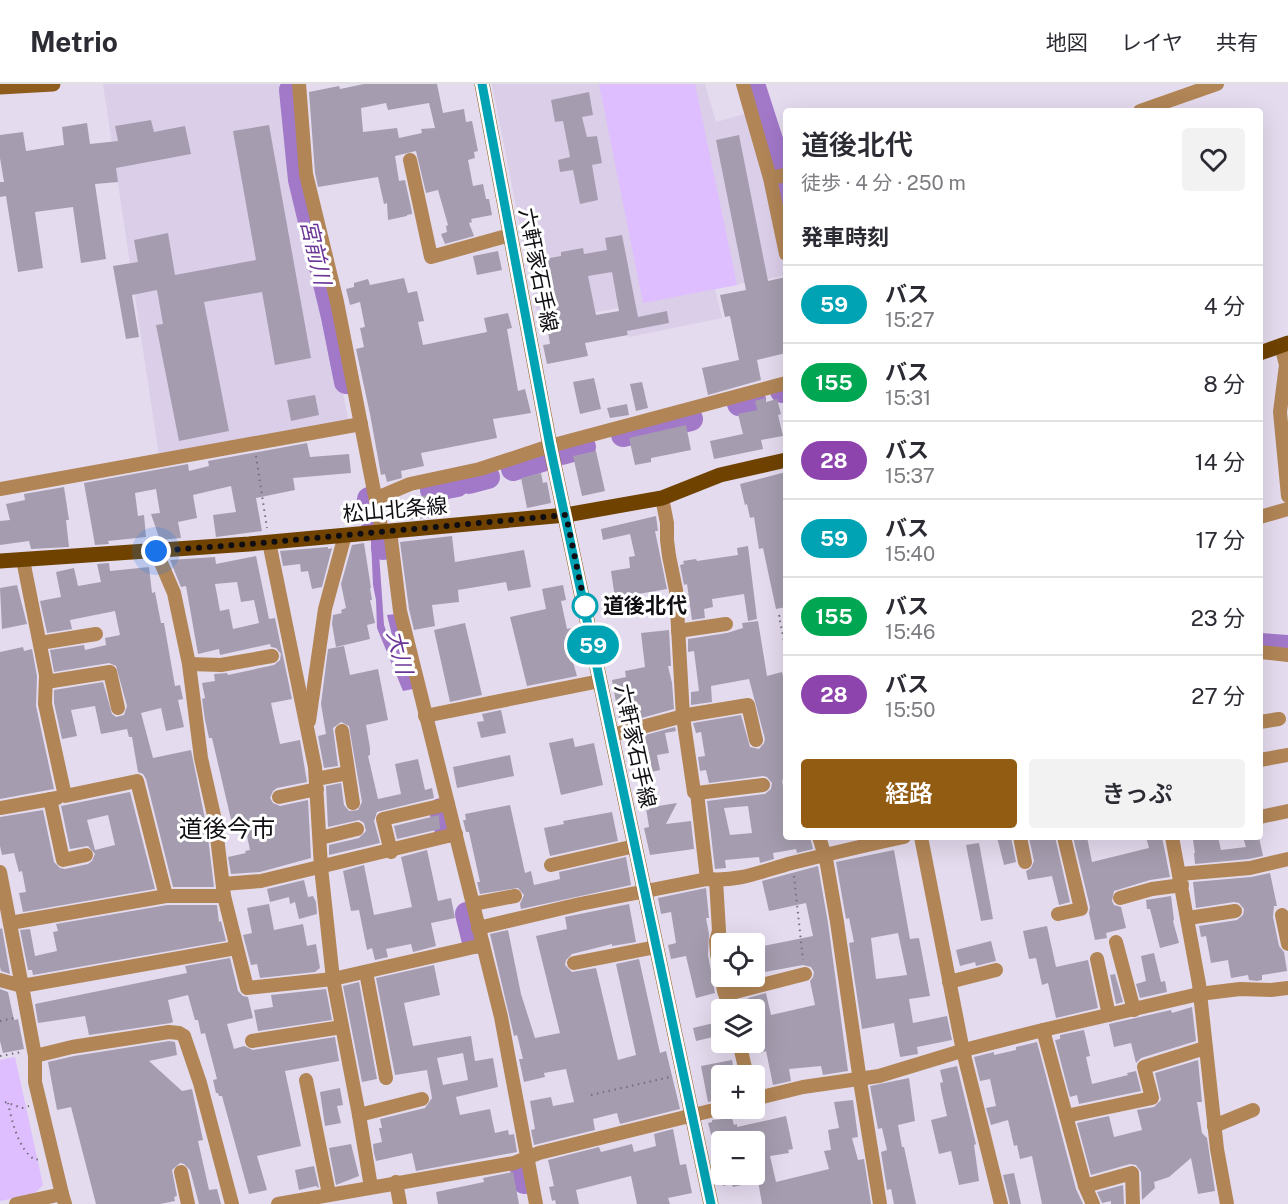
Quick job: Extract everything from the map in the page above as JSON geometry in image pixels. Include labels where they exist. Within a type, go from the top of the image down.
[{"type":"main road","points":[[0,87],[53,84]]},
{"type":"main road","name":"六軒家石手線","points":[[482,84],[550,446],[711,1204]]},
{"type":"main road","points":[[1263,352],[1285,344]]},
{"type":"main road","name":"松山北条線","points":[[0,561],[269,542],[566,515],[662,498],[720,475],[783,461]]},
{"type":"street","points":[[299,84],[306,174],[337,302],[361,424],[386,531],[399,611],[501,1017],[536,1204]]},
{"type":"street","points":[[743,84],[770,178],[783,240]]},
{"type":"street","points":[[1149,108],[1217,84]]},
{"type":"street","points":[[410,160],[431,257],[510,235]]},
{"type":"street","points":[[770,178],[783,176]]},
{"type":"street","points":[[1285,344],[1288,496]]},
{"type":"street","points":[[377,498],[410,484],[480,469],[550,446],[783,384]]},
{"type":"street","points":[[0,489],[361,424]]},
{"type":"street","points":[[662,498],[667,523],[666,540],[676,590],[683,717],[719,931],[716,941],[717,954],[728,999]]},
{"type":"street","points":[[1263,516],[1288,509]]},
{"type":"street","points":[[308,731],[325,609],[345,535]]},
{"type":"street","points":[[269,542],[308,731],[316,784],[321,867],[333,979],[371,1187]]},
{"type":"street","points":[[156,551],[174,593],[189,664],[199,746],[214,820],[224,890],[247,988],[333,979],[483,945]]},
{"type":"street","points":[[23,560],[46,682],[45,704],[65,796]]},
{"type":"street","points":[[678,630],[726,624]]},
{"type":"street","points":[[40,643],[96,634]]},
{"type":"street","points":[[1263,652],[1288,655]]},
{"type":"street","points":[[189,664],[221,665],[272,656]]},
{"type":"street","points":[[46,682],[110,672],[118,708]]},
{"type":"street","points":[[425,716],[600,681]]},
{"type":"street","points":[[612,735],[683,717],[748,705],[756,740]]},
{"type":"street","points":[[1263,721],[1279,718]]},
{"type":"street","points":[[342,731],[353,803]]},
{"type":"street","points":[[1263,759],[1288,755]]},
{"type":"street","points":[[279,796],[348,773]]},
{"type":"street","points":[[0,808],[137,781],[166,896]]},
{"type":"street","points":[[697,793],[763,785]]},
{"type":"street","points":[[50,799],[63,860],[86,855]]},
{"type":"street","points":[[391,852],[383,819],[448,804]]},
{"type":"street","points":[[1263,816],[1288,811]]},
{"type":"street","points":[[320,837],[357,829]]},
{"type":"street","points":[[10,923],[166,896],[224,890],[391,852],[456,834]]},
{"type":"street","points":[[820,840],[837,922],[880,1204]]},
{"type":"street","points":[[478,928],[580,903],[711,879],[726,880],[756,874],[792,863],[891,840]]},
{"type":"street","points":[[922,840],[963,1051],[1001,1204]]},
{"type":"street","points":[[1021,840],[1025,861]]},
{"type":"street","points":[[1058,914],[1081,909],[1065,840]]},
{"type":"street","points":[[1173,840],[1188,918],[1214,1126],[1227,1204]]},
{"type":"street","points":[[551,865],[635,846]]},
{"type":"street","points":[[1120,898],[1181,880],[1288,859]]},
{"type":"street","points":[[0,872],[35,1053],[35,1082],[63,1199],[16,1204]]},
{"type":"street","points":[[473,904],[515,896]]},
{"type":"street","points":[[1188,918],[1235,911]]},
{"type":"street","points":[[1282,915],[1288,944]]},
{"type":"street","points":[[1116,942],[1134,1010]]},
{"type":"street","points":[[574,963],[656,947]]},
{"type":"street","points":[[0,980],[22,986],[236,948]]},
{"type":"street","points":[[1097,959],[1109,1015]]},
{"type":"street","points":[[949,982],[996,970]]},
{"type":"street","points":[[366,972],[386,1078]]},
{"type":"street","points":[[731,999],[735,992],[805,974]]},
{"type":"street","points":[[765,1096],[804,1087],[860,1081],[1043,1030],[1199,994],[1240,989],[1288,988]]},
{"type":"street","points":[[252,1041],[342,1028]]},
{"type":"street","points":[[1043,1030],[1085,1185],[1093,1204]]},
{"type":"street","points":[[35,1053],[169,1032],[184,1036],[200,1083],[232,1204]]},
{"type":"street","points":[[1066,1116],[1152,1098],[1144,1067],[1205,1048]]},
{"type":"street","points":[[306,1080],[329,1194]]},
{"type":"street","points":[[359,1115],[422,1099]]},
{"type":"street","points":[[1214,1126],[1253,1110]]},
{"type":"street","points":[[279,1204],[314,1201],[329,1194],[351,1197],[371,1187],[514,1163],[550,1150],[711,1111]]},
{"type":"street","points":[[181,1172],[188,1204]]},
{"type":"street","points":[[1085,1185],[1132,1173],[1133,1204]]},
{"type":"street","points":[[396,1182],[400,1204]]},
{"type":"path","points":[[254,444],[269,542]]},
{"type":"path","points":[[783,615],[779,616],[783,636]]},
{"type":"path","points":[[792,863],[805,974]]},
{"type":"path","points":[[0,1056],[35,1053]]},
{"type":"path","points":[[591,1095],[683,1074]]},
{"type":"path","points":[[40,1103],[22,1108],[6,1102],[15,1128],[31,1158],[35,1160],[52,1155]]},
{"type":"shaded area","points":[[103,84],[284,84],[349,424],[159,456]]},
{"type":"shaded area","points":[[492,84],[705,84],[716,122],[748,113],[783,262],[783,276],[715,289],[722,318],[629,337],[623,307],[539,323]]},
{"type":"shaded area","points":[[599,84],[695,84],[737,285],[643,303]]},
{"type":"shaded area","points":[[15,1057],[43,1185],[34,1194],[0,1201],[0,1060]]},
{"type":"water","points":[[378,539],[384,625],[403,679],[387,615],[395,614],[413,689],[403,691],[377,628],[371,540]]},
{"type":"building","points":[[364,84],[437,84],[443,113],[464,109],[466,122],[472,121],[478,151],[474,152],[475,158],[468,160],[473,186],[483,184],[492,215],[471,219],[472,222],[469,223],[474,236],[445,244],[441,234],[447,232],[446,226],[448,225],[438,190],[426,193],[416,151],[395,156],[399,181],[405,180],[412,212],[407,216],[388,220],[387,203],[384,204],[378,177],[318,187],[309,92],[339,86],[340,89]],"holes":[[[386,103],[388,110],[429,103],[435,128],[421,129],[422,133],[399,138],[397,128],[363,132],[361,108]]]},
{"type":"building","points":[[589,92],[593,115],[582,117],[587,137],[597,136],[602,163],[592,165],[598,200],[580,204],[573,170],[560,172],[558,160],[570,157],[563,121],[555,122],[551,100]]},
{"type":"building","points":[[151,120],[154,132],[185,126],[191,154],[116,168],[118,182],[95,184],[106,259],[81,263],[73,207],[35,212],[43,268],[18,272],[6,196],[0,197],[0,182],[4,182],[0,158],[0,135],[23,132],[26,151],[64,145],[62,127],[87,123],[90,144],[118,141],[115,126]]},
{"type":"building","points":[[269,125],[311,358],[275,365],[262,292],[204,302],[229,431],[179,441],[156,325],[163,324],[157,290],[132,295],[139,337],[126,339],[113,266],[138,262],[134,240],[168,233],[175,275],[256,260],[233,131]]},
{"type":"building","points":[[739,135],[768,281],[783,278],[783,354],[757,360],[761,380],[708,395],[702,368],[739,360],[730,316],[725,317],[720,295],[746,290],[716,140]]},
{"type":"building","points":[[622,235],[638,317],[667,311],[669,323],[627,331],[628,335],[585,343],[588,356],[547,364],[543,345],[550,344],[547,326],[552,325],[539,260],[561,256],[561,252],[583,248],[584,254],[607,250],[605,238]],"holes":[[[612,272],[619,311],[596,315],[588,276]]]},
{"type":"building","points":[[498,251],[502,270],[477,275],[473,256]]},
{"type":"building","points":[[404,278],[408,293],[417,291],[424,321],[418,322],[423,345],[487,332],[484,318],[508,313],[512,328],[507,329],[518,391],[525,389],[531,413],[493,419],[497,438],[421,453],[424,466],[401,471],[402,478],[387,482],[385,474],[381,475],[356,349],[364,347],[360,328],[365,327],[360,302],[350,305],[346,289],[354,287],[354,283],[368,279],[370,285]]},
{"type":"building","points":[[594,378],[601,409],[580,414],[573,382]]},
{"type":"building","points":[[642,382],[648,408],[636,411],[630,384]]},
{"type":"building","points":[[315,395],[319,415],[291,421],[287,400]]},
{"type":"building","points":[[765,398],[766,402],[777,399],[783,436],[761,440],[763,449],[714,459],[710,441],[743,434],[738,414],[757,410],[755,401]]},
{"type":"building","points":[[627,404],[629,415],[610,418],[607,408]]},
{"type":"building","points":[[686,425],[691,450],[651,458],[651,462],[635,465],[629,438]]},
{"type":"building","points":[[307,443],[310,457],[349,454],[351,473],[293,478],[295,490],[256,498],[262,531],[216,537],[213,515],[236,512],[231,486],[193,495],[197,518],[178,522],[181,538],[160,540],[151,514],[160,513],[156,489],[135,493],[138,516],[144,515],[146,537],[108,541],[109,544],[95,545],[84,483],[188,464],[189,471],[209,466],[208,461]]},
{"type":"building","points":[[596,451],[605,491],[582,496],[573,456]]},
{"type":"building","points":[[541,473],[543,483],[547,482],[551,503],[527,508],[521,478]]},
{"type":"building","points":[[783,473],[783,608],[776,609],[763,548],[759,549],[754,517],[750,518],[740,484]]},
{"type":"building","points":[[64,487],[69,520],[66,520],[69,547],[31,549],[29,541],[0,545],[0,521],[10,520],[6,504],[25,500],[24,494]]},
{"type":"building","points":[[441,493],[445,516],[404,520],[401,503],[409,502],[409,498]]},
{"type":"building","points":[[656,516],[658,531],[655,531],[667,589],[615,598],[611,571],[630,568],[629,557],[635,556],[630,534],[603,540],[601,529]]},
{"type":"building","points":[[452,536],[455,562],[524,550],[531,587],[508,591],[506,582],[458,590],[459,602],[432,605],[435,626],[414,630],[400,542]]},
{"type":"building","points":[[364,543],[371,588],[372,600],[370,600],[375,623],[367,625],[370,639],[336,647],[332,624],[333,615],[342,613],[341,610],[346,608],[341,584],[352,545]]},
{"type":"building","points":[[748,546],[757,619],[748,621],[744,594],[712,599],[713,607],[704,609],[705,618],[692,620],[687,584],[684,585],[680,565],[684,564],[683,561],[738,555],[737,548]]},
{"type":"building","points":[[328,547],[328,549],[332,548],[322,587],[312,589],[308,571],[301,572],[300,564],[283,566],[280,551]]},
{"type":"building","points":[[256,556],[269,619],[275,618],[292,699],[271,703],[280,744],[300,740],[307,782],[277,788],[270,798],[273,803],[280,806],[308,800],[311,858],[260,872],[231,874],[228,857],[250,850],[245,826],[233,828],[212,738],[209,738],[205,720],[202,683],[215,681],[214,674],[227,673],[228,675],[274,665],[280,660],[281,654],[270,644],[220,655],[219,649],[198,654],[186,586],[181,587],[170,560],[215,557],[216,564]],"holes":[[[237,582],[241,602],[254,600],[259,623],[233,629],[229,609],[220,611],[215,584]]]},
{"type":"building","points":[[109,563],[110,571],[149,567],[152,593],[155,592],[161,623],[164,623],[175,686],[180,685],[183,699],[178,700],[184,727],[166,731],[161,708],[141,713],[153,758],[191,750],[207,829],[214,887],[173,887],[146,779],[138,772],[132,737],[129,737],[127,729],[101,734],[95,706],[71,710],[77,736],[62,739],[54,703],[54,690],[103,682],[112,714],[116,717],[124,715],[127,706],[116,666],[109,663],[54,672],[50,650],[84,645],[85,650],[106,645],[105,638],[120,635],[115,611],[70,620],[72,629],[47,633],[40,601],[61,597],[56,572],[74,568],[78,586],[101,582],[97,564]]},
{"type":"building","points":[[17,585],[27,624],[2,629],[0,588]]},
{"type":"building","points":[[563,585],[566,600],[561,601],[567,629],[572,628],[579,660],[573,662],[577,676],[527,686],[510,617],[546,609],[542,589]]},
{"type":"building","points":[[758,621],[767,676],[782,672],[783,676],[783,840],[811,840],[813,849],[797,853],[796,849],[773,853],[774,859],[760,863],[759,857],[725,860],[726,868],[715,869],[707,801],[765,794],[771,789],[772,783],[763,776],[709,783],[706,770],[700,771],[698,757],[705,756],[701,732],[696,733],[693,723],[741,715],[750,747],[759,749],[765,739],[749,679],[711,686],[712,702],[691,705],[691,692],[699,691],[694,651],[688,652],[688,639],[743,628],[742,623]],"holes":[[[748,806],[752,833],[730,835],[724,808]]]},
{"type":"building","points":[[465,623],[482,695],[450,702],[434,630]]},
{"type":"building","points":[[669,630],[671,666],[668,666],[674,709],[620,724],[612,680],[626,677],[625,671],[645,667],[641,633]]},
{"type":"building","points":[[344,646],[350,675],[378,669],[388,720],[366,725],[370,748],[368,756],[378,799],[401,794],[395,764],[418,759],[425,790],[432,788],[434,798],[377,812],[374,821],[380,843],[329,855],[329,845],[359,838],[366,831],[364,823],[359,820],[328,827],[326,786],[341,783],[344,805],[349,811],[358,810],[362,802],[349,726],[341,722],[333,728],[338,766],[324,768],[318,736],[326,734],[321,704],[328,649]]},
{"type":"building","points":[[23,647],[24,651],[32,649],[37,676],[36,706],[54,789],[0,799],[0,652]]},
{"type":"building","points":[[501,710],[506,733],[481,738],[477,722],[484,721],[482,714]]},
{"type":"building","points":[[675,727],[676,731],[665,733],[669,753],[657,755],[660,770],[642,774],[640,762],[644,761],[638,737]]},
{"type":"building","points":[[573,738],[575,747],[594,743],[603,785],[561,795],[549,743]]},
{"type":"building","points":[[510,755],[514,776],[457,788],[453,767]]},
{"type":"building","points":[[130,792],[155,889],[23,912],[19,893],[26,892],[22,871],[19,872],[14,853],[2,855],[0,817],[43,810],[54,862],[60,868],[65,869],[88,864],[95,854],[88,846],[70,849],[61,806]],"holes":[[[108,815],[115,845],[95,850],[87,820]]]},
{"type":"building","points":[[677,803],[666,824],[691,821],[694,849],[650,855],[644,828],[649,827],[646,808]]},
{"type":"building","points":[[510,805],[525,873],[531,871],[534,885],[560,879],[559,872],[626,857],[631,885],[521,909],[520,904],[524,895],[518,888],[480,894],[477,882],[480,882],[469,832],[466,832],[463,820],[466,820],[465,814]]},
{"type":"building","points":[[612,812],[618,841],[550,856],[544,828],[564,824],[563,821]]},
{"type":"building","points":[[439,815],[440,829],[397,839],[394,826]]},
{"type":"building","points":[[998,840],[1012,840],[1016,862],[1004,865]]},
{"type":"building","points":[[1029,840],[1056,840],[1070,902],[1059,905],[1052,876],[1028,880],[1026,871],[1031,868],[1034,861]]},
{"type":"building","points":[[1074,840],[1088,840],[1092,862],[1149,848],[1147,840],[1163,840],[1170,877],[1150,880],[1114,891],[1112,901],[1114,905],[1121,907],[1126,928],[1106,933],[1107,938],[1095,940],[1089,913],[1090,907]]},
{"type":"building","points":[[1193,840],[1219,840],[1221,850],[1246,847],[1244,840],[1260,840],[1263,856],[1195,864]]},
{"type":"building","points":[[979,843],[993,919],[981,921],[966,845]]},
{"type":"building","points":[[427,850],[438,901],[451,898],[455,918],[431,923],[436,946],[413,952],[411,944],[386,949],[388,957],[375,960],[372,948],[367,950],[359,910],[351,911],[343,871],[364,865],[374,915],[412,907],[401,857]]},
{"type":"building","points":[[894,850],[910,939],[919,938],[930,996],[909,999],[913,1023],[947,1016],[952,1040],[917,1047],[918,1054],[900,1057],[894,1023],[862,1029],[849,943],[854,942],[849,918],[846,919],[836,862]],"holes":[[[898,933],[907,975],[876,979],[871,938]]]},
{"type":"building","points":[[818,866],[848,1071],[823,1075],[821,1066],[789,1069],[791,1081],[773,1085],[765,1051],[765,999],[748,998],[766,993],[771,1015],[815,1005],[810,981],[814,972],[811,967],[803,965],[765,972],[765,946],[813,936],[806,903],[769,911],[762,881]]},
{"type":"building","points":[[1270,873],[1277,906],[1274,906],[1273,917],[1279,946],[1284,952],[1287,971],[1262,975],[1262,980],[1257,981],[1249,980],[1248,975],[1231,978],[1228,960],[1211,963],[1206,936],[1201,937],[1199,926],[1237,920],[1243,915],[1244,909],[1239,903],[1234,902],[1196,908],[1193,882]]},
{"type":"building","points":[[304,880],[308,897],[313,896],[316,902],[317,914],[299,919],[295,902],[290,904],[289,897],[270,902],[267,889]]},
{"type":"building","points":[[706,888],[709,918],[706,918],[709,934],[708,955],[711,987],[714,987],[715,993],[696,998],[686,956],[671,959],[668,945],[676,943],[671,912],[661,914],[658,898]]},
{"type":"building","points":[[1171,896],[1173,921],[1179,943],[1160,948],[1146,900]]},
{"type":"building","points":[[269,904],[274,930],[303,924],[307,946],[316,944],[320,968],[315,972],[260,978],[257,964],[251,965],[243,935],[252,933],[247,908]]},
{"type":"building","points":[[629,904],[636,942],[612,946],[612,944],[572,954],[566,960],[565,965],[572,972],[596,968],[618,1060],[636,1055],[616,964],[639,959],[660,1053],[666,1051],[680,1109],[620,1124],[617,1113],[593,1119],[595,1130],[534,1145],[531,1130],[535,1129],[530,1101],[551,1097],[553,1106],[574,1102],[566,1069],[544,1073],[545,1077],[524,1082],[519,1059],[523,1059],[517,1035],[514,1036],[490,934],[508,930],[521,994],[535,1038],[560,1033],[536,936],[567,929],[565,917]]},
{"type":"building","points":[[167,905],[217,905],[219,922],[221,921],[226,941],[33,975],[32,970],[28,970],[20,930],[30,929],[35,956],[57,951],[53,932],[58,931],[56,924]]},
{"type":"building","points":[[1047,926],[1056,967],[1088,960],[1098,1008],[1056,1018],[1048,983],[1042,985],[1036,958],[1029,959],[1023,931]]},
{"type":"building","points":[[2,928],[10,974],[1,971],[0,967],[0,929]]},
{"type":"building","points":[[991,941],[996,961],[976,966],[975,962],[960,966],[956,950]]},
{"type":"building","points":[[1154,953],[1161,982],[1165,981],[1167,992],[1140,998],[1136,984],[1146,981],[1141,956]]},
{"type":"building","points":[[230,958],[238,991],[248,997],[253,1018],[227,1024],[234,1049],[244,1046],[253,1050],[335,1037],[339,1061],[285,1071],[301,1146],[257,1156],[267,1190],[249,1194],[222,1096],[216,1093],[213,1080],[217,1079],[205,1033],[201,1034],[188,995],[168,1000],[173,1022],[171,1023],[89,1035],[85,1016],[38,1023],[35,1004],[187,973],[185,966]]},
{"type":"building","points":[[434,965],[440,995],[404,1003],[413,1046],[471,1036],[475,1061],[493,1058],[498,1087],[456,1097],[460,1115],[490,1109],[495,1133],[508,1130],[509,1135],[514,1134],[517,1152],[416,1171],[412,1153],[376,1161],[373,1144],[382,1142],[380,1119],[425,1108],[432,1098],[427,1070],[395,1075],[376,978]],"holes":[[[463,1053],[468,1080],[443,1085],[437,1058]]]},
{"type":"building","points":[[1115,974],[1123,1002],[1116,1004],[1110,975]]},
{"type":"building","points":[[359,982],[377,1079],[362,1082],[343,986]]},
{"type":"building","points":[[0,989],[8,992],[14,1020],[18,1019],[24,1049],[3,1053],[0,1041]]},
{"type":"building","points":[[326,989],[332,1020],[258,1031],[254,1010],[273,1007],[271,995]]},
{"type":"building","points":[[1192,1007],[1196,1041],[1141,1058],[1136,1063],[1131,1043],[1114,1047],[1109,1024],[1171,1010],[1172,1013]]},
{"type":"building","points":[[711,1024],[711,1038],[696,1041],[693,1028]]},
{"type":"building","points":[[1084,1030],[1090,1056],[1086,1057],[1092,1084],[1136,1071],[1141,1091],[1079,1104],[1077,1095],[1070,1097],[1055,1040],[1060,1039],[1060,1035]]},
{"type":"building","points":[[169,1041],[175,1042],[177,1055],[149,1061],[182,1091],[192,1089],[203,1140],[198,1141],[209,1190],[217,1189],[221,1204],[199,1204],[190,1170],[180,1163],[172,1170],[177,1196],[174,1197],[175,1201],[160,1204],[96,1204],[71,1107],[57,1110],[48,1062]]},
{"type":"building","points":[[1037,1042],[1076,1189],[1083,1204],[1042,1204],[1032,1156],[1020,1159],[1017,1145],[1014,1146],[1008,1120],[991,1125],[986,1108],[996,1106],[990,1079],[980,1081],[974,1057],[1016,1050],[1016,1047]]},
{"type":"building","points":[[732,1060],[733,1065],[711,1065],[711,1101],[708,1102],[701,1066]]},
{"type":"building","points":[[1198,1060],[1202,1102],[1197,1102],[1202,1133],[1207,1138],[1215,1191],[1198,1194],[1191,1158],[1169,1177],[1154,1182],[1155,1188],[1142,1200],[1141,1172],[1136,1165],[1130,1164],[1091,1175],[1077,1123],[1109,1116],[1114,1137],[1142,1130],[1137,1110],[1154,1107],[1161,1100],[1155,1073]]},
{"type":"building","points":[[957,1066],[976,1144],[974,1145],[979,1181],[959,1185],[951,1151],[939,1154],[931,1120],[947,1116],[940,1083],[943,1082],[940,1070]]},
{"type":"building","points":[[909,1078],[915,1121],[898,1125],[916,1204],[894,1204],[891,1189],[887,1190],[881,1152],[887,1150],[882,1128],[878,1129],[870,1086]]},
{"type":"building","points":[[340,1088],[343,1105],[337,1106],[341,1123],[325,1126],[320,1092]]},
{"type":"building","points":[[853,1100],[858,1137],[852,1138],[858,1160],[864,1159],[871,1204],[762,1204],[759,1185],[765,1185],[765,1131],[711,1131],[711,1134],[708,1123],[712,1120],[732,1119],[737,1127],[786,1116],[793,1149],[788,1150],[789,1153],[770,1156],[776,1182],[829,1169],[824,1151],[831,1150],[828,1130],[839,1128],[834,1102]]},
{"type":"building","points":[[673,1129],[680,1165],[686,1164],[692,1193],[668,1198],[670,1204],[637,1204],[631,1176],[576,1190],[579,1204],[556,1204],[555,1200],[552,1201],[549,1187],[554,1186],[548,1160],[599,1147],[601,1152],[632,1144],[634,1152],[656,1146],[654,1134]]},
{"type":"building","points":[[351,1144],[359,1176],[336,1185],[329,1148]]},
{"type":"building","points":[[314,1166],[319,1188],[316,1186],[299,1190],[295,1170]]},
{"type":"building","points":[[513,1172],[519,1204],[438,1204],[436,1192],[484,1182],[483,1178]]},
{"type":"building","points":[[1014,1173],[1021,1204],[1010,1204],[1003,1175]]},
{"type":"building","points":[[1123,1185],[1124,1204],[1111,1204],[1111,1201],[1102,1203],[1097,1192]]},
{"type":"waterway","name":"大川","points":[[753,84],[774,149],[783,188]]},
{"type":"waterway","name":"宮前川","points":[[291,90],[300,180],[346,382]]},
{"type":"waterway","name":"大川","points":[[739,404],[754,400]]},
{"type":"waterway","name":"大川","points":[[623,435],[691,419]]},
{"type":"waterway","name":"大川","points":[[562,453],[584,447]]},
{"type":"waterway","name":"大川","points":[[513,469],[542,460]]},
{"type":"waterway","name":"大川","points":[[469,482],[488,477]]},
{"type":"waterway","name":"大川","points":[[432,490],[457,485]]},
{"type":"waterway","name":"宮前川","points":[[369,499],[374,528]]},
{"type":"waterway","name":"大川","points":[[383,542],[383,548]]},
{"type":"waterway","points":[[1263,645],[1288,647]]},
{"type":"waterway","name":"宮前川","points":[[441,810],[447,831]]},
{"type":"waterway","name":"宮前川","points":[[467,914],[474,942]]},
{"type":"waterway","name":"宮前川","points":[[522,1168],[524,1182]]},
{"type":"bus line","name":"59","points":[[482,84],[550,446],[711,1204]]},
{"type":"place","name":"道後北代","points":[[585,606]]},
{"type":"district","name":"道後今市","points":[[227,829]]},
{"type":"route","points":[[156,551],[566,515],[585,606]]}]
